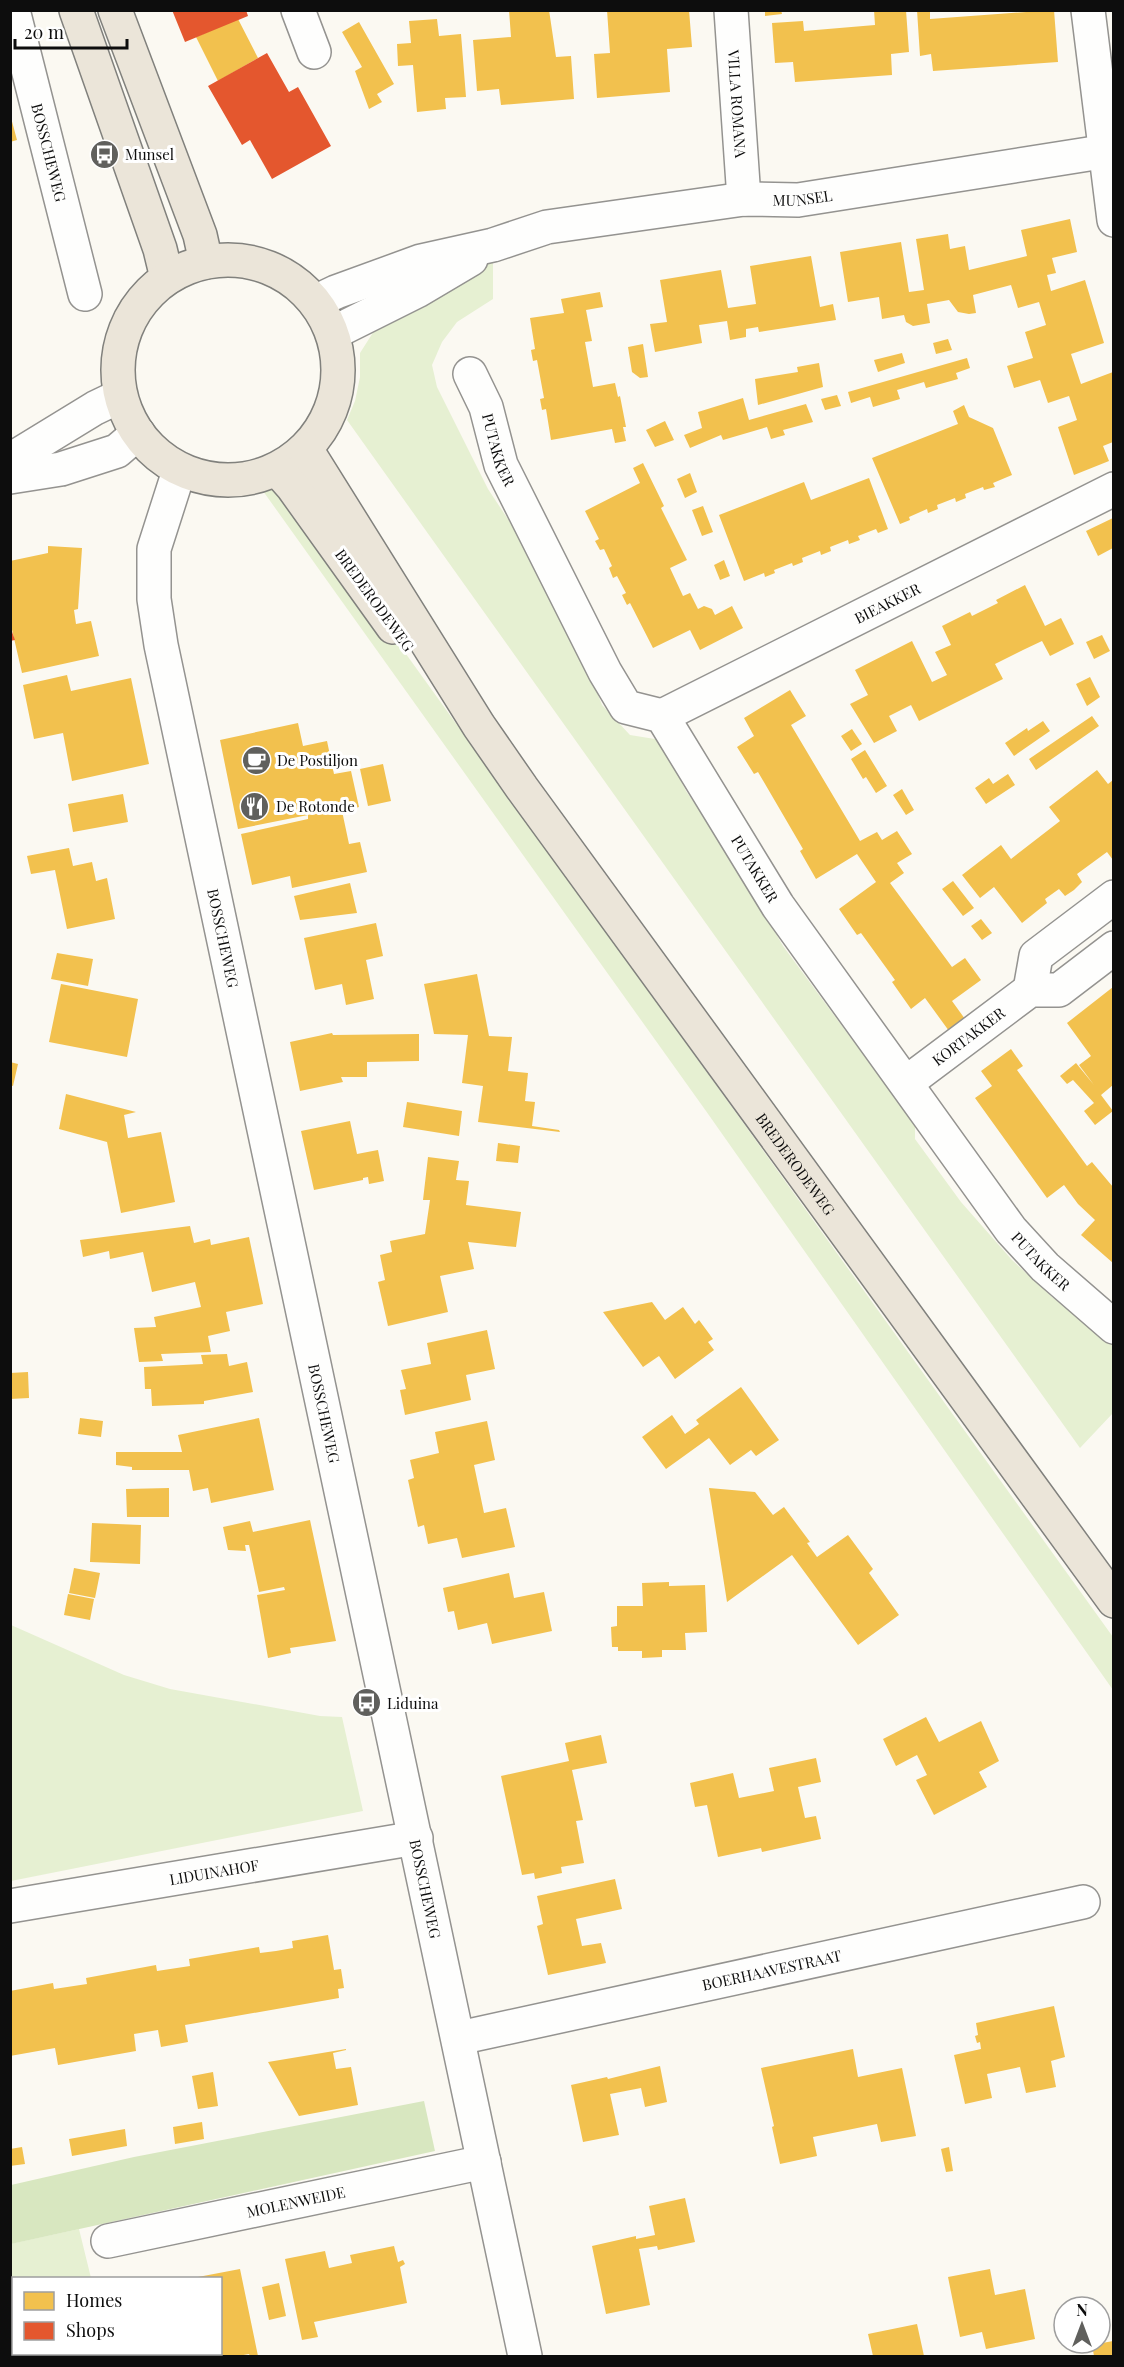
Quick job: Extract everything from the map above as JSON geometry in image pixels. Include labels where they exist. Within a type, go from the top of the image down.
[{"type":"main road","points":[[76,10],[160,249],[167,278]]},
{"type":"main road","points":[[115,10],[200,235],[206,262]]},
{"type":"main road","points":[[230,259],[254,262],[278,271],[298,284],[315,302],[326,317],[333,333],[339,365],[336,397],[324,427],[306,449],[277,469],[249,478],[220,480],[179,471],[150,449],[138,434],[120,396],[117,369],[120,342],[130,317],[146,295],[167,278],[206,262],[230,259]]},
{"type":"main road","name":"BREDERODEWEG","points":[[306,449],[479,726],[522,788],[1113,1601]]},
{"type":"main road","name":"BREDERODEWEG","points":[[277,469],[341,553],[402,640],[479,726]]},
{"type":"street","name":"BOSSCHEWEG","points":[[13,10],[85,294]]},
{"type":"street","points":[[298,10],[314,52]]},
{"type":"street","name":"VILLA ROMANA","points":[[731,10],[744,199]]},
{"type":"street","points":[[1088,10],[1109,150],[1113,220]]},
{"type":"street","name":"MUNSEL","points":[[315,302],[421,261],[493,245],[547,227],[744,199],[798,200],[1109,150]]},
{"type":"street","name":"MUNSEL","points":[[333,333],[417,291],[493,245]]},
{"type":"street","name":"PUTAKKER","points":[[470,374],[486,407],[501,465],[605,672],[626,707],[662,716],[778,906],[1011,1230],[1045,1267],[1113,1327]]},
{"type":"street","points":[[10,460],[95,408],[120,396]]},
{"type":"street","points":[[10,477],[61,469],[117,451],[138,434]]},
{"type":"street","name":"BOSSCHEWEG","points":[[179,471],[154,549],[154,599],[161,645],[417,1838],[525,2356]]},
{"type":"street","name":"BIEAKKER","points":[[662,716],[1113,489]]},
{"type":"street","points":[[1113,897],[1036,956],[1030,990],[1059,990],[1113,948]]},
{"type":"street","name":"KORTAKKER","points":[[906,1083],[1030,990]]},
{"type":"street","name":"LIDUINAHOF","points":[[10,1906],[417,1838]]},
{"type":"street","name":"BOERHAAVESTRAAT","points":[[459,2038],[1083,1902]]},
{"type":"street","name":"MOLENWEIDE","points":[[108,2241],[484,2162]]},
{"type":"green space","points":[[493,262],[493,299],[457,322],[442,342],[432,365],[437,387],[488,489],[523,542],[587,649],[595,687],[602,705],[630,735],[661,740],[686,791],[730,854],[783,946],[890,1091],[915,1121],[915,1139],[961,1202],[1012,1260],[1052,1297],[1113,1345],[1113,1413],[1080,1448],[347,420],[355,401],[360,377],[360,353],[374,331],[473,270]]},
{"type":"green space","points":[[283,483],[1113,1637],[1113,1690],[706,1111],[263,491]]},
{"type":"green space","points":[[11,1625],[124,1675],[170,1689],[320,1716],[342,1717],[363,1811],[11,1881]]},
{"type":"green space","points":[[424,2101],[435,2151],[11,2244],[11,2185],[134,2157]]},
{"type":"green space","points":[[79,2229],[91,2277],[12,2277],[12,2355],[109,2356],[11,2356],[10,2244]]},
{"type":"building: Homes","points":[[509,10],[549,10],[556,57],[571,56],[574,99],[501,105],[499,89],[477,91],[473,40],[511,37]]},
{"type":"building: Homes","points":[[607,10],[689,10],[692,47],[667,49],[670,92],[597,98],[594,54],[610,53]]},
{"type":"building: Homes","points":[[765,10],[781,10],[782,14],[765,16]]},
{"type":"building: Homes","points":[[874,10],[906,10],[909,52],[891,54],[892,75],[795,82],[793,62],[775,63],[772,23],[803,21],[804,31],[875,25]]},
{"type":"building: Homes","points":[[917,10],[930,10],[930,19],[1054,10],[1058,62],[933,71],[931,54],[920,56]]},
{"type":"building: Homes","points":[[238,19],[258,58],[218,81],[196,37]]},
{"type":"building: Homes","points":[[437,19],[439,36],[461,34],[466,97],[445,98],[446,109],[417,112],[413,65],[398,66],[397,44],[411,43],[409,21]]},
{"type":"building: Homes","points":[[359,22],[394,84],[377,94],[382,102],[369,109],[355,71],[362,67],[342,32]]},
{"type":"building: Homes","points":[[10,114],[17,140],[10,142]]},
{"type":"building: Homes","points":[[1070,219],[1077,252],[1052,258],[1056,273],[1047,275],[1051,291],[1085,280],[1104,343],[1071,354],[1081,384],[1113,372],[1113,442],[1103,446],[1109,461],[1074,475],[1058,427],[1077,420],[1069,396],[1048,403],[1040,380],[1014,388],[1007,366],[1033,358],[1025,332],[1046,325],[1039,302],[1018,308],[1011,285],[973,295],[976,313],[958,312],[949,300],[927,304],[930,323],[913,326],[906,322],[904,315],[882,319],[879,297],[848,302],[840,252],[901,242],[909,292],[924,290],[916,239],[948,234],[950,249],[965,246],[969,270],[1027,256],[1021,230]]},
{"type":"building: Homes","points":[[811,256],[820,307],[833,304],[836,320],[759,332],[758,327],[746,329],[746,337],[730,340],[727,321],[699,325],[702,343],[655,352],[650,324],[667,322],[660,280],[721,270],[728,308],[756,304],[750,266]]},
{"type":"building: Homes","points":[[600,292],[603,307],[586,310],[592,341],[585,342],[593,387],[615,383],[626,427],[623,427],[626,441],[615,443],[612,429],[551,440],[546,409],[542,410],[540,399],[544,398],[537,360],[533,361],[531,350],[535,349],[530,318],[564,313],[561,299]]},
{"type":"building: Homes","points":[[948,339],[952,350],[936,354],[933,343]]},
{"type":"building: Homes","points":[[643,344],[648,377],[640,378],[632,372],[628,347]]},
{"type":"building: Homes","points":[[902,353],[905,363],[878,372],[874,360]]},
{"type":"building: Homes","points":[[967,358],[970,368],[956,373],[958,379],[926,388],[924,382],[897,390],[900,399],[873,407],[870,397],[851,403],[848,392]]},
{"type":"building: Homes","points":[[819,363],[823,387],[758,405],[755,379],[798,372],[797,367]]},
{"type":"building: Homes","points":[[837,395],[841,406],[825,410],[821,399]]},
{"type":"building: Homes","points":[[743,398],[749,420],[806,404],[813,422],[783,430],[785,435],[771,439],[767,427],[723,440],[721,435],[690,448],[684,435],[702,428],[698,412]]},
{"type":"building: Homes","points":[[964,405],[969,417],[993,428],[1012,475],[993,483],[995,487],[984,490],[983,487],[965,494],[966,498],[956,502],[955,498],[937,505],[938,509],[928,513],[927,509],[900,524],[872,458],[958,424],[953,411]]},
{"type":"building: Homes","points":[[665,421],[674,440],[655,447],[646,430]]},
{"type":"building: Homes","points":[[643,463],[664,506],[661,508],[687,560],[670,568],[683,596],[690,593],[698,609],[704,606],[712,609],[715,615],[732,606],[743,628],[700,650],[690,630],[653,648],[630,603],[627,605],[622,595],[626,593],[617,576],[613,578],[609,568],[612,566],[604,549],[600,550],[595,541],[599,539],[585,511],[640,483],[633,468]]},
{"type":"building: Homes","points":[[690,473],[697,492],[685,498],[677,479]]},
{"type":"building: Homes","points":[[869,478],[888,529],[878,533],[876,529],[858,536],[860,540],[849,544],[848,540],[830,547],[831,551],[821,555],[820,551],[802,558],[803,562],[793,566],[792,563],[774,570],[775,573],[765,577],[764,573],[744,581],[719,515],[804,482],[811,500]]},
{"type":"building: Homes","points":[[703,506],[713,532],[702,536],[692,510]]},
{"type":"building: Homes","points":[[1113,518],[1113,548],[1098,556],[1086,531]]},
{"type":"building: Homes","points":[[48,546],[82,548],[78,609],[74,610],[76,624],[91,621],[99,656],[22,673],[10,621],[10,561],[48,553]]},
{"type":"building: Homes","points":[[724,560],[730,576],[720,580],[714,565]]},
{"type":"building: Homes","points":[[1025,585],[1045,626],[1061,618],[1074,644],[1050,656],[1042,641],[1023,650],[995,664],[1003,679],[919,721],[911,705],[889,716],[897,731],[874,743],[850,704],[868,695],[855,670],[912,641],[932,682],[947,675],[935,652],[951,645],[942,626],[970,612],[972,616],[998,603],[996,600]]},
{"type":"building: Homes","points":[[1102,635],[1110,651],[1094,659],[1086,642]]},
{"type":"building: Homes","points":[[67,675],[71,691],[131,678],[149,764],[72,781],[63,733],[34,739],[23,685]]},
{"type":"building: Homes","points":[[1090,677],[1100,697],[1087,706],[1076,684]]},
{"type":"building: Homes","points":[[790,690],[806,716],[791,725],[860,841],[877,832],[882,840],[897,831],[912,854],[897,863],[904,873],[890,883],[952,967],[965,958],[981,980],[952,1001],[965,1019],[949,1031],[925,998],[911,1009],[892,982],[895,980],[861,933],[857,935],[839,909],[876,882],[857,854],[816,879],[800,851],[803,849],[758,772],[754,774],[737,747],[754,736],[744,718]]},
{"type":"building: Homes","points":[[1092,716],[1099,726],[1036,770],[1029,759]]},
{"type":"building: Homes","points":[[1043,721],[1050,731],[1014,756],[1005,743],[1027,728],[1028,731]]},
{"type":"building: Homes","points":[[298,723],[303,746],[327,741],[334,774],[351,771],[359,807],[342,811],[349,844],[360,842],[367,872],[292,888],[290,876],[252,885],[241,834],[308,819],[308,815],[238,829],[220,740]]},
{"type":"building: Homes","points":[[852,729],[862,744],[851,751],[841,736]]},
{"type":"building: Homes","points":[[865,750],[887,786],[876,793],[866,777],[863,779],[851,759]]},
{"type":"building: Homes","points":[[383,764],[391,801],[368,806],[360,769]]},
{"type":"building: Homes","points":[[1097,770],[1108,784],[1113,780],[1113,860],[1107,852],[1077,874],[1082,882],[1074,890],[1065,896],[1059,889],[1045,899],[1047,903],[1022,923],[994,887],[980,898],[962,875],[1001,845],[1011,859],[1060,821],[1049,807]]},
{"type":"building: Homes","points":[[1008,774],[1015,785],[986,804],[975,788],[989,778],[993,784]]},
{"type":"building: Homes","points":[[902,789],[914,810],[906,815],[893,795]]},
{"type":"building: Homes","points":[[123,794],[128,822],[73,832],[68,804]]},
{"type":"building: Homes","points":[[69,848],[73,866],[92,862],[96,881],[107,878],[115,919],[67,929],[55,870],[31,874],[27,856]]},
{"type":"building: Homes","points":[[953,881],[974,908],[963,916],[942,889]]},
{"type":"building: Homes","points":[[350,883],[357,913],[300,920],[294,896]]},
{"type":"building: Homes","points":[[981,919],[992,933],[982,940],[971,926]]},
{"type":"building: Homes","points":[[376,923],[383,956],[366,960],[374,999],[346,1005],[342,984],[315,990],[304,938]]},
{"type":"building: Homes","points":[[57,953],[93,959],[88,986],[51,979]]},
{"type":"building: Homes","points":[[477,974],[489,1036],[512,1037],[508,1071],[528,1073],[525,1101],[535,1102],[532,1126],[560,1132],[478,1122],[483,1086],[462,1083],[468,1035],[434,1034],[424,984]]},
{"type":"building: Homes","points":[[61,984],[138,999],[127,1057],[49,1042]]},
{"type":"building: Homes","points":[[1113,987],[1113,1085],[1101,1095],[1113,1111],[1095,1125],[1084,1111],[1094,1103],[1073,1080],[1067,1084],[1060,1076],[1076,1063],[1094,1085],[1079,1065],[1091,1056],[1067,1023]]},
{"type":"building: Homes","points":[[332,1033],[333,1035],[419,1034],[419,1061],[367,1062],[367,1077],[341,1077],[343,1082],[300,1091],[290,1042]]},
{"type":"building: Homes","points":[[1011,1049],[1023,1066],[1017,1070],[1087,1166],[1092,1162],[1113,1187],[1113,1263],[1081,1235],[1095,1220],[1078,1204],[1064,1185],[1047,1198],[975,1098],[992,1086],[981,1071]]},
{"type":"building: Homes","points":[[10,1062],[18,1064],[13,1086],[10,1085]]},
{"type":"building: Homes","points":[[66,1094],[136,1112],[124,1115],[128,1138],[161,1132],[175,1202],[121,1213],[107,1142],[59,1129]]},
{"type":"building: Homes","points":[[407,1102],[462,1111],[459,1136],[403,1127]]},
{"type":"building: Homes","points":[[350,1121],[357,1154],[378,1150],[384,1181],[369,1184],[368,1177],[314,1190],[301,1131]]},
{"type":"building: Homes","points":[[498,1143],[520,1146],[518,1163],[496,1161]]},
{"type":"building: Homes","points":[[428,1157],[459,1161],[456,1180],[469,1181],[466,1205],[521,1212],[516,1247],[468,1242],[474,1269],[440,1276],[448,1312],[388,1326],[378,1282],[385,1280],[380,1255],[392,1252],[390,1241],[425,1234],[430,1200],[423,1200]]},
{"type":"building: Homes","points":[[190,1226],[194,1243],[210,1239],[211,1245],[249,1237],[263,1304],[226,1312],[230,1331],[208,1336],[211,1352],[161,1354],[163,1361],[139,1362],[134,1328],[156,1327],[154,1317],[201,1307],[195,1282],[152,1292],[143,1252],[110,1259],[109,1251],[83,1257],[80,1240]]},
{"type":"building: Homes","points":[[652,1302],[665,1320],[683,1307],[695,1324],[699,1320],[713,1339],[708,1342],[714,1350],[675,1379],[659,1356],[643,1367],[603,1312]]},
{"type":"building: Homes","points":[[487,1330],[495,1369],[466,1375],[471,1400],[405,1415],[400,1390],[406,1389],[401,1370],[431,1364],[427,1343]]},
{"type":"building: Homes","points":[[227,1354],[229,1366],[247,1362],[253,1392],[204,1401],[204,1404],[152,1406],[151,1389],[145,1389],[144,1367],[203,1364],[201,1355]]},
{"type":"building: Homes","points":[[28,1372],[29,1398],[10,1399],[10,1373]]},
{"type":"building: Homes","points":[[741,1387],[779,1440],[756,1456],[751,1450],[730,1465],[709,1438],[666,1469],[642,1437],[672,1415],[685,1434],[699,1424],[696,1420]]},
{"type":"building: Homes","points":[[80,1418],[103,1421],[101,1437],[78,1434]]},
{"type":"building: Homes","points":[[259,1418],[274,1490],[211,1503],[208,1488],[193,1491],[189,1470],[132,1470],[132,1467],[116,1465],[116,1452],[182,1452],[178,1435]]},
{"type":"building: Homes","points":[[487,1421],[495,1460],[474,1465],[484,1513],[506,1508],[515,1547],[462,1558],[457,1538],[428,1544],[424,1525],[418,1527],[408,1480],[414,1478],[410,1460],[439,1453],[435,1432]]},
{"type":"building: Homes","points":[[169,1488],[169,1517],[127,1517],[126,1489]]},
{"type":"building: Homes","points":[[709,1488],[755,1492],[773,1515],[784,1507],[810,1542],[807,1543],[817,1557],[848,1535],[873,1569],[869,1573],[899,1615],[858,1645],[792,1555],[727,1602]]},
{"type":"building: Homes","points":[[310,1520],[336,1641],[290,1648],[291,1653],[268,1658],[257,1595],[285,1590],[284,1587],[259,1592],[249,1545],[245,1545],[246,1551],[228,1550],[223,1527],[250,1521],[253,1532]]},
{"type":"building: Homes","points":[[92,1523],[141,1525],[140,1564],[90,1562]]},
{"type":"building: Homes","points":[[74,1568],[100,1573],[95,1598],[69,1593]]},
{"type":"building: Homes","points":[[509,1573],[514,1598],[544,1592],[552,1631],[492,1644],[487,1623],[458,1630],[454,1611],[448,1612],[443,1588]]},
{"type":"building: Homes","points":[[669,1582],[669,1586],[705,1585],[707,1632],[685,1633],[686,1650],[662,1650],[662,1657],[642,1658],[642,1651],[618,1651],[618,1647],[612,1647],[611,1627],[617,1626],[617,1606],[643,1606],[642,1583]]},
{"type":"building: Homes","points":[[68,1594],[94,1599],[90,1620],[64,1615]]},
{"type":"building: Homes","points":[[926,1717],[939,1742],[981,1721],[999,1761],[979,1772],[987,1787],[934,1815],[916,1780],[927,1775],[917,1755],[896,1766],[883,1739]]},
{"type":"building: Homes","points":[[601,1735],[607,1763],[572,1770],[583,1820],[576,1821],[584,1863],[561,1867],[562,1873],[535,1879],[534,1873],[522,1875],[501,1776],[569,1761],[565,1743]]},
{"type":"building: Homes","points":[[816,1758],[821,1782],[798,1787],[805,1818],[816,1816],[821,1839],[762,1852],[761,1848],[718,1857],[707,1805],[695,1807],[690,1783],[733,1773],[739,1798],[774,1791],[769,1768]]},
{"type":"building: Homes","points":[[615,1879],[622,1909],[576,1919],[582,1946],[601,1943],[606,1963],[548,1975],[537,1926],[543,1924],[537,1896]]},
{"type":"building: Homes","points":[[328,1935],[334,1970],[341,1969],[344,1988],[338,1989],[339,1998],[185,2025],[188,2042],[161,2047],[158,2030],[134,2034],[136,2051],[58,2065],[55,2048],[10,2056],[10,1991],[53,1983],[54,1989],[87,1984],[86,1978],[156,1965],[157,1971],[190,1966],[189,1959],[259,1947],[260,1953],[276,1951],[293,1948],[292,1941]]},
{"type":"building: Homes","points":[[1054,2006],[1065,2057],[1051,2061],[1056,2087],[1026,2093],[1020,2067],[987,2074],[992,2098],[965,2104],[954,2055],[981,2049],[980,2042],[977,2043],[975,2036],[978,2035],[976,2023]]},
{"type":"building: Homes","points":[[346,2049],[333,2053],[336,2069],[351,2067],[358,2105],[299,2116],[268,2062]]},
{"type":"building: Homes","points":[[853,2049],[858,2077],[902,2068],[916,2136],[881,2142],[877,2124],[813,2137],[817,2156],[780,2164],[761,2068]]},
{"type":"building: Homes","points":[[660,2066],[667,2102],[645,2107],[641,2088],[610,2094],[619,2135],[583,2142],[571,2085],[607,2077],[608,2079]]},
{"type":"building: Homes","points":[[213,2072],[218,2106],[198,2109],[192,2076]]},
{"type":"building: Homes","points":[[202,2122],[204,2139],[175,2144],[173,2127]]},
{"type":"building: Homes","points":[[125,2129],[127,2146],[72,2156],[69,2139]]},
{"type":"building: Homes","points":[[22,2147],[25,2164],[10,2166],[10,2149]]},
{"type":"building: Homes","points":[[949,2147],[953,2171],[946,2172],[941,2149]]},
{"type":"building: Homes","points":[[685,2198],[695,2242],[658,2250],[657,2246],[639,2249],[650,2305],[606,2314],[592,2246],[636,2236],[636,2239],[655,2235],[649,2206]]},
{"type":"building: Homes","points":[[394,2246],[398,2262],[403,2260],[405,2264],[400,2267],[407,2303],[314,2322],[318,2337],[302,2340],[285,2259],[325,2251],[329,2268],[352,2263],[350,2255]]},
{"type":"building: Homes","points":[[240,2269],[258,2356],[249,2354],[238,2356],[166,2356],[222,2355],[222,2277],[198,2277]]},
{"type":"building: Homes","points":[[990,2269],[995,2295],[1025,2289],[1035,2339],[986,2349],[982,2332],[960,2337],[948,2277]]},
{"type":"building: Homes","points":[[279,2283],[286,2316],[269,2320],[262,2287]]},
{"type":"building: Homes","points":[[917,2324],[924,2356],[873,2356],[868,2334]]},
{"type":"building: Homes","points":[[1112,2341],[1113,2356],[1094,2356],[1112,2355]]},
{"type":"building: Shops","points":[[172,10],[246,10],[248,16],[185,42]]},
{"type":"building: Shops","points":[[267,53],[289,92],[298,87],[331,146],[272,179],[250,140],[242,145],[208,86]]},
{"type":"building: Shops","points":[[10,626],[15,640],[10,641]]},
{"type":"place","name":"Munsel","points":[[104,154]]},
{"type":"place","name":"De Postiljon","points":[[256,760]]},
{"type":"place","name":"De Rotonde","points":[[255,806]]},
{"type":"place","name":"Liduina","points":[[366,1703]]}]
